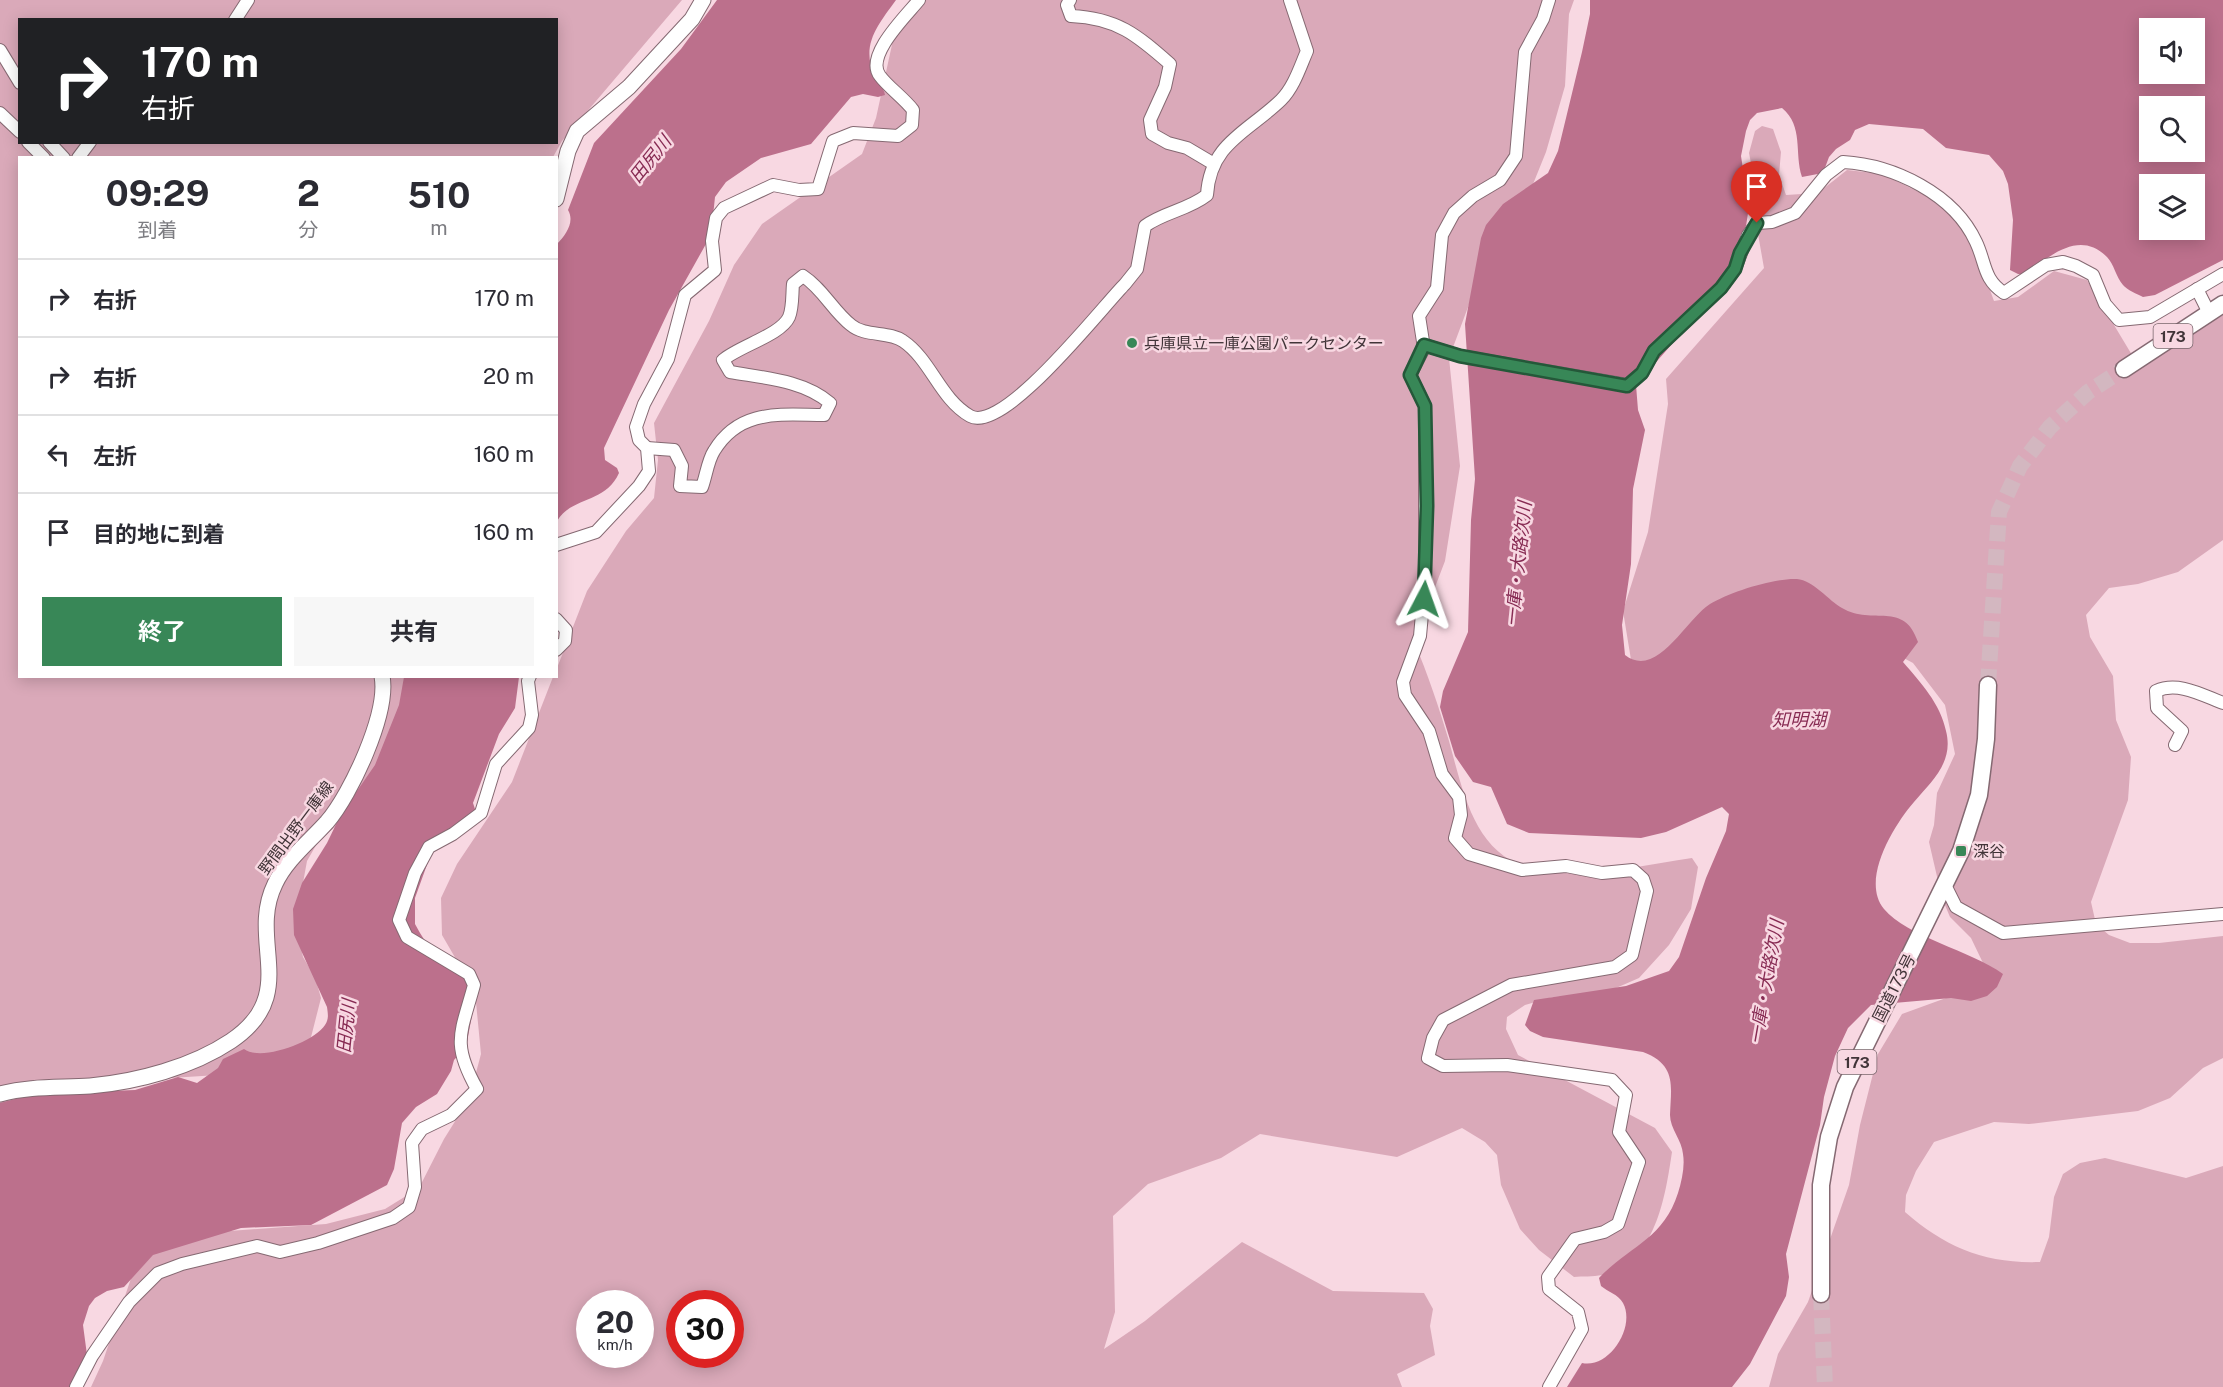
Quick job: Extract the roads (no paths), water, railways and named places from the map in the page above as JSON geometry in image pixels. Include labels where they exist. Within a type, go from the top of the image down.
[{"type":"highway","name":"173","points":[[2124,369],[2223,304]]},
{"type":"highway","name":"国道173号","points":[[1821,1294],[1821,1185],[1829,1137],[1845,1087],[1961,851],[1979,795],[1986,739],[1988,686]]},
{"type":"main road","points":[[558,190],[568,151],[577,131],[629,87],[692,19],[703,0]]},
{"type":"main road","name":"野間出野一庫線","points":[[0,1095],[33,1089],[92,1086],[150,1076],[190,1061],[231,1041],[249,1025],[264,1005],[271,981],[265,923],[267,900],[288,864],[328,821],[349,789],[381,708],[384,686],[382,678]]},
{"type":"street","points":[[237,18],[248,0]]},
{"type":"street","points":[[1070,0],[1067,4],[1071,16],[1095,17],[1122,26],[1170,64],[1165,87],[1150,120],[1152,134],[1168,143],[1187,148],[1214,164]]},
{"type":"street","points":[[647,448],[674,450],[682,466],[680,486],[702,487],[713,451],[738,424],[762,415],[824,415],[830,404],[818,393],[796,384],[730,372],[723,360],[733,351],[783,326],[790,315],[793,284],[803,276],[814,283],[852,326],[862,331],[902,340],[954,405],[972,418],[988,418],[1038,380],[1125,284],[1137,269],[1145,226],[1156,218],[1196,204],[1207,195],[1208,179],[1223,147],[1282,99],[1297,76],[1307,51],[1290,0]]},
{"type":"street","points":[[1549,0],[1543,19],[1525,52],[1516,156],[1500,180],[1473,196],[1454,213],[1442,235],[1437,288],[1419,316],[1424,345],[1410,375],[1425,406],[1425,581],[1420,636],[1403,682],[1405,695],[1429,730],[1442,774],[1459,797],[1461,815],[1455,838],[1469,854],[1522,870],[1566,866],[1602,873],[1633,870],[1643,879],[1647,891],[1632,955],[1615,967],[1511,985],[1443,1020],[1433,1038],[1428,1058],[1443,1065],[1507,1065],[1612,1080],[1626,1095],[1619,1132],[1639,1162],[1618,1224],[1604,1232],[1575,1239],[1548,1277],[1549,1289],[1578,1312],[1582,1329],[1549,1387]]},
{"type":"street","points":[[558,544],[596,532],[639,486],[649,471],[647,448],[639,440],[636,428],[644,404],[669,359],[685,295],[715,270],[712,241],[716,218],[724,208],[772,185],[799,190],[818,189],[832,141],[853,133],[898,136],[912,125],[914,110],[879,75],[876,66],[880,50],[916,1]]},
{"type":"street","points":[[0,50],[18,80]]},
{"type":"street","points":[[0,113],[18,130]]},
{"type":"street","points":[[30,144],[42,156]]},
{"type":"street","points":[[51,144],[62,156]]},
{"type":"street","points":[[1424,345],[1460,356],[1627,386],[1642,373],[1654,351],[1721,288],[1735,269],[1744,244],[1757,223],[1795,213],[1827,176],[1843,162],[1868,164],[1912,182],[1950,205],[1965,220],[1977,243],[1991,284],[2004,293],[2046,265],[2063,262],[2093,275],[2105,304],[2119,320],[2150,317],[2223,274]]},
{"type":"street","points":[[2197,289],[2209,313]]},
{"type":"street","points":[[558,621],[566,630],[565,641],[558,648]]},
{"type":"street","points":[[76,1387],[92,1356],[129,1302],[158,1273],[182,1264],[257,1246],[280,1252],[318,1243],[393,1218],[409,1207],[415,1186],[412,1143],[423,1129],[451,1115],[477,1089],[467,1071],[458,1042],[474,985],[469,974],[406,938],[399,920],[415,873],[429,847],[453,834],[481,813],[496,764],[529,728],[532,715],[529,678]]},
{"type":"street","points":[[2175,745],[2182,731],[2157,708],[2156,691],[2165,687],[2182,688],[2223,703]]},
{"type":"street","points":[[1946,885],[1956,907],[2003,933],[2223,914]]},
{"type":"water","name":"田尻川","points":[[717,0],[896,0],[873,35],[869,54],[875,78],[885,95],[878,97],[863,94],[851,97],[811,144],[761,158],[726,182],[715,197],[711,235],[669,310],[604,448],[605,460],[617,468],[619,473],[606,490],[571,507],[558,520],[558,243],[564,237],[570,224],[568,210],[594,143],[681,49]]},
{"type":"water","name":"知明湖","points":[[1590,0],[2223,0],[2223,260],[2155,295],[2143,297],[2123,285],[2107,257],[2086,245],[2064,249],[2025,274],[2018,274],[2010,270],[2013,220],[2008,184],[2003,171],[1989,155],[1946,148],[1923,129],[1869,124],[1855,130],[1850,140],[1836,149],[1829,157],[1823,173],[1802,177],[1796,131],[1789,115],[1782,108],[1757,113],[1750,120],[1741,156],[1749,207],[1746,226],[1740,236],[1737,270],[1636,385],[1638,410],[1645,430],[1633,489],[1631,564],[1622,625],[1625,655],[1637,661],[1648,660],[1660,654],[1710,604],[1752,587],[1787,579],[1803,580],[1809,583],[1837,605],[1854,613],[1886,616],[1905,622],[1912,629],[1918,642],[1903,662],[1929,694],[1939,711],[1948,742],[1940,770],[1906,812],[1882,853],[1876,883],[1878,897],[1884,909],[1908,928],[1989,965],[2003,974],[1997,987],[1987,996],[1971,1001],[1951,998],[1871,1005],[1848,1028],[1835,1056],[1824,1097],[1820,1125],[1786,1254],[1789,1277],[1786,1296],[1750,1364],[1732,1387],[1567,1387],[1582,1363],[1602,1360],[1618,1344],[1623,1334],[1626,1313],[1623,1303],[1616,1295],[1601,1286],[1599,1278],[1664,1222],[1672,1209],[1682,1178],[1683,1154],[1670,1115],[1670,1078],[1662,1063],[1643,1052],[1543,1037],[1530,1031],[1525,1025],[1534,1000],[1626,986],[1669,971],[1679,957],[1706,878],[1726,831],[1729,814],[1722,807],[1666,832],[1641,838],[1529,833],[1507,824],[1491,787],[1473,782],[1455,756],[1440,707],[1443,691],[1468,632],[1471,520],[1475,479],[1465,324],[1481,238],[1486,225],[1503,204],[1548,173],[1558,151],[1590,14]]},
{"type":"water","name":"田尻川","points":[[404,678],[519,678],[515,708],[499,734],[473,803],[477,815],[433,848],[415,898],[415,924],[427,944],[477,989],[466,1047],[454,1060],[451,1071],[437,1094],[416,1107],[402,1123],[394,1169],[387,1185],[311,1225],[241,1228],[153,1255],[124,1287],[107,1291],[95,1298],[89,1306],[83,1325],[87,1355],[71,1387],[0,1387],[0,1103],[34,1094],[135,1090],[178,1077],[197,1083],[218,1068],[223,1059],[244,1049],[262,1053],[274,1052],[310,1038],[319,1031],[327,1021],[327,1007],[294,935],[293,909],[302,883],[327,843],[341,814],[375,765],[399,705]]},
{"type":"tunnel","points":[[1988,685],[1999,512],[2020,466],[2050,427],[2088,392],[2124,369]]},
{"type":"tunnel","points":[[1821,1294],[1825,1387]]},
{"type":"place","name":"兵庫県立一庫公園パークセンター","points":[[1132,343]]},
{"type":"place","name":"深谷","points":[[1961,851]]},
{"type":"water label","name":"一庫・大路次川","points":[[1518,564]]},
{"type":"water label","name":"一庫・大路次川","points":[[1766,982]]}]
